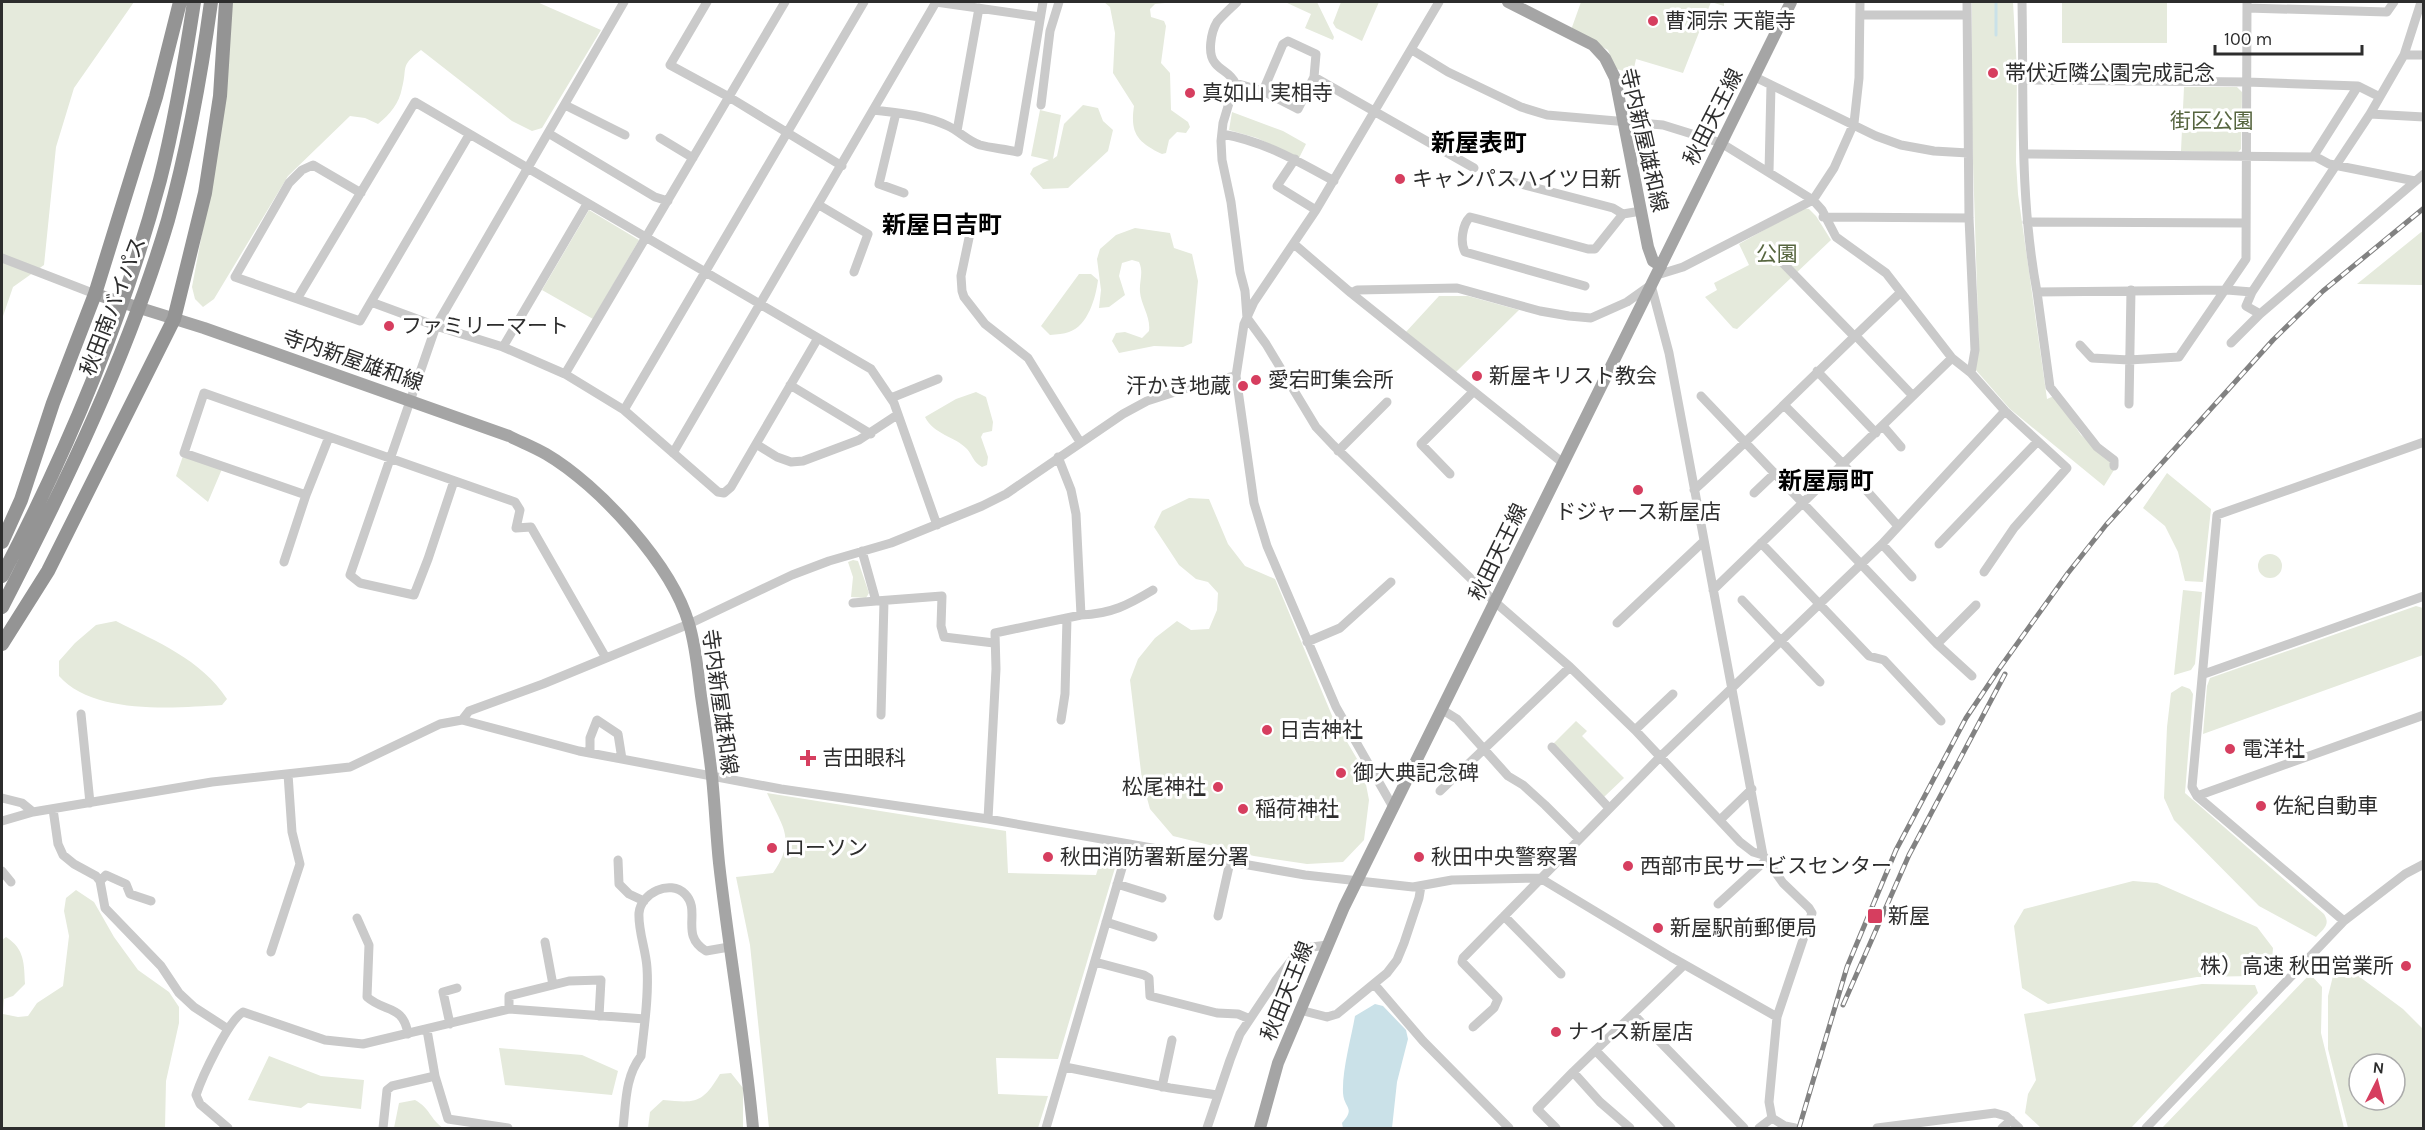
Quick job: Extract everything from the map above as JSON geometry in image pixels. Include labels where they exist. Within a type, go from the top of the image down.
[{"type":"highway","points":[[2,542],[21,500],[53,403],[95,294],[156,97],[180,2]]},
{"type":"highway","name":"秋田南バイパス","points":[[2,576],[80,412],[129,285],[160,179],[172,128],[194,2]]},
{"type":"highway","name":"秋田南バイパス","points":[[2,607],[68,476],[131,325],[167,220],[185,152],[211,2]]},
{"type":"highway","points":[[2,644],[48,571],[174,320],[205,193],[220,96],[226,2]]},
{"type":"main road","name":"寺内新屋雄和線","points":[[1508,2],[1593,45],[1605,58],[1615,78],[1648,247],[1656,275]]},
{"type":"main road","name":"秋田天王線","points":[[1260,1128],[1278,1063],[1327,945],[1441,709],[1791,2]]},
{"type":"main road","name":"寺内新屋雄和線","points":[[95,294],[509,436],[545,453],[571,471],[599,494],[642,543],[672,584],[689,624],[712,776],[717,850],[747,1063],[753,1128]]},
{"type":"street","points":[[454,481],[429,559],[414,595],[360,583],[350,575],[436,326],[624,2]]},
{"type":"street","points":[[707,2],[670,65],[729,97],[842,166]]},
{"type":"street","points":[[565,374],[785,2]]},
{"type":"street","points":[[624,410],[864,2]]},
{"type":"street","points":[[673,453],[936,2],[1040,17]]},
{"type":"street","points":[[874,110],[921,117],[957,131],[970,141],[983,146],[1017,152],[1043,2]]},
{"type":"street","points":[[1041,105],[1050,31],[1059,2]]},
{"type":"street","points":[[1237,2],[1217,23],[1212,38],[1211,54],[1214,63],[1232,77],[1235,83],[1222,134],[1222,160],[1231,202],[1247,318],[1266,344],[1316,427],[1338,451],[1495,602],[1570,667],[1635,730],[1740,842],[1764,858],[1783,883],[1809,908],[1812,913],[1778,1017],[1769,1102],[1772,1118],[1785,1126],[1795,1128]]},
{"type":"street","points":[[1393,807],[1336,707],[1267,546],[1254,503],[1236,376],[1239,348],[1254,302],[1334,181],[1439,2]]},
{"type":"street","points":[[1351,294],[1357,290],[1457,288],[1540,310],[1591,318],[1627,302],[1656,275],[1683,267],[1813,200],[1834,168],[1854,123],[1859,78],[1860,2]]},
{"type":"street","points":[[1967,2],[1969,218],[1975,350],[1971,374]]},
{"type":"street","points":[[2022,2],[2027,222],[2050,387],[2097,447],[2114,460],[2114,466]]},
{"type":"street","points":[[2080,345],[2092,358],[2129,360],[2179,357],[2246,259],[2247,5],[2387,12],[2394,2]]},
{"type":"street","points":[[2260,314],[2246,306],[2252,292],[2370,114],[2378,96],[2403,55],[2421,2]]},
{"type":"street","points":[[957,131],[979,8]]},
{"type":"street","points":[[1860,15],[1967,15]]},
{"type":"street","points":[[1235,83],[1263,91],[1299,109],[1314,77],[1316,54],[1288,41],[1284,44],[1263,91]]},
{"type":"street","points":[[1412,50],[1448,72],[1521,107],[1539,113],[1663,126],[1721,143],[1813,200],[1822,210],[1823,217],[1836,237],[1886,273],[1952,358],[1971,374],[2037,442],[2067,468],[2014,528],[1984,572]]},
{"type":"street","points":[[2403,55],[2424,55]]},
{"type":"street","points":[[1314,77],[1474,168]]},
{"type":"street","points":[[1755,77],[1854,123],[1876,136],[1901,145],[1934,151],[1968,153]]},
{"type":"street","points":[[2023,80],[2247,82],[2358,86],[2378,96]]},
{"type":"street","points":[[1769,172],[1771,85]]},
{"type":"street","points":[[2313,157],[2358,86]]},
{"type":"street","points":[[297,299],[415,102],[871,369],[891,398],[937,525]]},
{"type":"street","points":[[565,105],[625,135]]},
{"type":"street","points":[[896,113],[879,184],[904,193]]},
{"type":"street","points":[[2370,114],[2424,117]]},
{"type":"street","points":[[548,133],[655,197],[668,201]]},
{"type":"street","points":[[1222,134],[1247,138],[1295,159],[1334,181]]},
{"type":"street","points":[[361,193],[313,165],[302,170],[289,183],[235,277],[360,321],[470,135]]},
{"type":"street","points":[[660,138],[693,158]]},
{"type":"street","points":[[2024,154],[2313,157],[2337,165],[2415,181]]},
{"type":"street","points":[[1295,159],[1277,186],[1316,210]]},
{"type":"street","points":[[2231,343],[2260,314],[2424,174]]},
{"type":"street","points":[[1513,182],[1613,208],[1623,214],[1641,211]]},
{"type":"street","points":[[503,347],[587,204]]},
{"type":"street","points":[[819,204],[868,234],[854,272]]},
{"type":"street","points":[[1585,286],[1465,252],[1461,245],[1466,220],[1470,217],[1595,249],[1623,214]]},
{"type":"street","points":[[1823,217],[1969,218]]},
{"type":"street","points":[[973,219],[961,276],[964,297],[985,324],[1028,358],[1080,442]]},
{"type":"street","points":[[2027,222],[2246,223]]},
{"type":"street","points":[[1294,244],[1351,294],[1563,463]]},
{"type":"street","points":[[1778,257],[1913,396]]},
{"type":"street","points":[[2,258],[95,294]]},
{"type":"street","points":[[1656,275],[1764,858]]},
{"type":"street","points":[[2129,405],[2131,290]]},
{"type":"street","points":[[2037,292],[2226,290],[2252,292]]},
{"type":"street","points":[[1694,490],[1747,443],[1817,371],[1900,293]]},
{"type":"street","points":[[371,302],[503,347],[565,374],[624,410],[718,492],[724,493],[731,487],[818,338]]},
{"type":"street","points":[[1713,590],[1952,358]]},
{"type":"street","points":[[1817,371],[1901,447]]},
{"type":"street","points":[[462,720],[469,711],[689,624],[792,575],[891,543],[982,506],[1006,494],[1080,442],[1147,400],[1197,384],[1236,376]]},
{"type":"street","points":[[891,398],[938,379]]},
{"type":"street","points":[[790,385],[871,434]]},
{"type":"street","points":[[1450,474],[1421,444],[1473,392]]},
{"type":"street","points":[[306,495],[184,453],[204,393],[515,502],[520,510],[516,528],[531,527],[606,658]]},
{"type":"street","points":[[1701,396],[1937,644],[1972,676]]},
{"type":"street","points":[[1338,451],[1387,402]]},
{"type":"street","points":[[1784,405],[1843,464],[1898,526]]},
{"type":"street","points":[[1473,1027],[1494,1008],[1498,999],[1462,962],[1463,958],[1660,757],[1882,544],[2005,411]]},
{"type":"street","points":[[756,444],[777,457],[791,462],[803,461],[871,434],[897,415]]},
{"type":"street","points":[[284,562],[306,495],[329,437]]},
{"type":"street","points":[[1939,544],[2037,442]]},
{"type":"street","points":[[2344,921],[2197,796],[2192,788],[2217,515],[2424,442]]},
{"type":"street","points":[[1058,457],[1071,490],[1076,514],[1081,615]]},
{"type":"street","points":[[1754,493],[1774,472]]},
{"type":"street","points":[[1617,623],[1704,541]]},
{"type":"street","points":[[1761,543],[1869,656],[1884,660],[1941,721]]},
{"type":"street","points":[[1882,544],[1912,577]]},
{"type":"street","points":[[862,551],[880,601],[881,715]]},
{"type":"street","points":[[1307,642],[1340,628],[1390,582]]},
{"type":"street","points":[[988,819],[996,669],[995,633],[1081,615],[1101,615],[1122,608],[1153,590]]},
{"type":"street","points":[[853,603],[942,596],[941,626],[944,637],[994,643]]},
{"type":"street","points":[[2204,674],[2424,596]]},
{"type":"street","points":[[1743,600],[1820,682]]},
{"type":"street","points":[[1937,644],[1976,605]]},
{"type":"street","points":[[1061,720],[1065,694],[1067,618]]},
{"type":"street","points":[[1440,791],[1570,667]]},
{"type":"street","points":[[1635,730],[1673,694]]},
{"type":"street","points":[[1441,709],[1456,719],[1508,776],[1523,785],[1579,839]]},
{"type":"street","points":[[81,714],[90,803]]},
{"type":"street","points":[[2197,796],[2424,715]]},
{"type":"street","points":[[2,821],[33,812],[212,782],[350,767],[440,723],[462,720],[590,753],[781,789],[988,819],[1305,875],[1421,886],[1452,880],[1540,878],[1684,965],[1778,1017]]},
{"type":"street","points":[[590,753],[590,738],[597,720],[618,734],[622,759]]},
{"type":"street","points":[[1552,747],[1609,808]]},
{"type":"street","points":[[271,952],[300,864],[292,832],[288,774]]},
{"type":"street","points":[[1720,819],[1752,789]]},
{"type":"street","points":[[2,798],[22,803],[33,812]]},
{"type":"street","points":[[53,809],[58,844],[63,855],[74,864],[92,872],[100,881],[105,908],[161,966],[179,993],[194,1007],[228,1029]]},
{"type":"street","points":[[1046,1128],[1129,844]]},
{"type":"street","points":[[1718,904],[1764,858]]},
{"type":"street","points":[[618,860],[619,884],[629,894],[644,901]]},
{"type":"street","points":[[1218,916],[1230,862]]},
{"type":"street","points":[[2146,1128],[2344,921],[2405,874],[2424,864]]},
{"type":"street","points":[[2,871],[11,882]]},
{"type":"street","points":[[100,881],[106,875],[126,884],[130,894],[151,901]]},
{"type":"street","points":[[1117,884],[1162,898]]},
{"type":"street","points":[[1300,1010],[1327,1017],[1337,1014],[1375,985],[1397,960],[1421,886]]},
{"type":"street","points":[[623,1128],[628,1080],[641,1056],[645,1019],[647,968],[639,913],[644,901],[657,890],[673,888],[684,893],[690,902],[691,936],[696,945],[706,951],[729,947]]},
{"type":"street","points":[[1504,916],[1561,974]]},
{"type":"street","points":[[357,918],[369,945],[367,997],[398,1013],[406,1021],[408,1034]]},
{"type":"street","points":[[1106,922],[1153,937]]},
{"type":"street","points":[[545,942],[553,985]]},
{"type":"street","points":[[1208,1128],[1217,1095],[1240,1034],[1297,953],[1305,948],[1327,945]]},
{"type":"street","points":[[1095,962],[1149,978],[1150,996],[1217,1013],[1238,1014],[1250,1019]]},
{"type":"street","points":[[1556,1128],[1538,1110],[1573,1072],[1684,965]]},
{"type":"street","points":[[509,1009],[509,996],[569,981],[601,980],[599,1016]]},
{"type":"street","points":[[1375,985],[1423,1041],[1509,1128]]},
{"type":"street","points":[[450,1024],[443,992],[457,988]]},
{"type":"street","points":[[228,1128],[200,1104],[196,1095],[228,1029],[236,1017],[243,1012],[325,1040],[363,1044],[509,1009],[645,1019]]},
{"type":"street","points":[[1634,1015],[1744,1128]]},
{"type":"street","points":[[427,1030],[435,1076],[448,1119],[507,1128]]},
{"type":"street","points":[[1162,1087],[1172,1040]]},
{"type":"street","points":[[1596,1051],[1671,1128]]},
{"type":"street","points":[[1065,1067],[1162,1087],[1217,1095]]},
{"type":"street","points":[[1573,1072],[1600,1102],[1630,1128]]},
{"type":"street","points":[[383,1128],[387,1090],[392,1086],[435,1076]]},
{"type":"street","points":[[1877,1128],[1995,1113],[2011,1120],[2019,1128]]},
{"type":"street","points":[[1759,1128],[1772,1118]]},
{"type":"street","points":[[2002,1128],[2011,1120]]},
{"type":"green space","points":[[2,2],[134,2],[74,88],[56,147],[44,265],[13,287],[2,319]]},
{"type":"green space","points":[[232,2],[537,2],[601,30],[542,128],[532,131],[512,121],[421,50],[407,64],[399,99],[378,124],[365,118],[350,116],[288,176],[214,299],[203,307],[195,299],[192,287],[220,137]]},
{"type":"green space","points":[[1104,2],[1175,2],[1155,4],[1150,9],[1151,17],[1164,21],[1166,26],[1161,63],[1170,73],[1171,110],[1188,122],[1190,127],[1186,133],[1177,132],[1169,140],[1166,153],[1162,154],[1137,136],[1133,123],[1134,106],[1113,73],[1115,33],[1110,7]]},
{"type":"green space","points":[[1285,2],[1317,2],[1334,37],[1333,40],[1305,28],[1311,14]]},
{"type":"green space","points":[[1341,2],[1379,2],[1362,41],[1336,28],[1333,23]]},
{"type":"green space","points":[[1581,2],[1711,2],[1683,73],[1636,59],[1633,73],[1616,69],[1608,50],[1571,30]]},
{"type":"green space","points":[[1711,2],[1724,2],[1724,6]]},
{"type":"green space","points":[[1972,2],[2013,2],[2017,71],[2018,194],[2047,399],[2054,396],[2081,435],[2112,461],[2114,470],[2104,486],[2010,409],[1975,369],[1979,350],[1972,131]]},
{"type":"green space","points":[[2062,2],[2167,2],[2167,43],[2062,43]]},
{"type":"green space","name":"街区公園","points":[[2184,87],[2237,87],[2242,92],[2241,149],[2237,153],[2181,151]]},
{"type":"green space","points":[[1083,105],[1098,108],[1103,121],[1113,130],[1108,151],[1068,188],[1043,189],[1030,174],[1033,168],[1049,160],[1031,156],[1040,110],[1061,115],[1053,159],[1057,156],[1064,124]]},
{"type":"green space","points":[[1232,112],[1283,131],[1306,144],[1299,158],[1257,138],[1229,130]]},
{"type":"green space","name":"公園","points":[[1803,208],[1809,209],[1816,216],[1831,240],[1737,329],[1733,328],[1705,297],[1717,290],[1714,283],[1749,265],[1739,244]]},
{"type":"green space","points":[[589,210],[639,240],[593,319],[542,290]]},
{"type":"green space","points":[[1135,228],[1170,233],[1174,248],[1192,254],[1198,281],[1192,343],[1183,347],[1154,346],[1119,353],[1112,341],[1116,333],[1125,332],[1142,338],[1149,331],[1149,321],[1140,292],[1139,262],[1132,260],[1122,263],[1119,276],[1125,295],[1109,307],[1099,308],[1101,290],[1097,259],[1100,249],[1116,235]]},
{"type":"green space","points":[[2423,231],[2423,285],[2357,284],[2420,233]]},
{"type":"green space","points":[[1079,274],[1091,274],[1098,280],[1090,310],[1076,329],[1067,333],[1050,335],[1041,326]]},
{"type":"green space","points":[[1439,296],[1468,296],[1519,310],[1456,372],[1405,333]]},
{"type":"green space","points":[[976,392],[986,397],[993,422],[992,431],[983,433],[981,437],[988,457],[987,465],[982,467],[967,449],[939,432],[925,417],[956,399]]},
{"type":"green space","points":[[183,456],[222,469],[208,502],[176,476]]},
{"type":"green space","points":[[2167,473],[2211,509],[2203,582],[2185,581],[2178,552],[2165,526],[2143,508]]},
{"type":"green space","points":[[1189,498],[1209,499],[1228,544],[1245,566],[1275,579],[1333,718],[1363,769],[1369,800],[1364,840],[1343,862],[1307,864],[1254,856],[1173,836],[1150,809],[1142,780],[1130,680],[1138,659],[1155,638],[1177,621],[1191,630],[1209,629],[1217,610],[1218,593],[1208,582],[1196,579],[1179,565],[1154,527],[1162,511]]},
{"type":"green space","points":[[2265,554],[2275,554],[2282,561],[2282,571],[2275,578],[2265,578],[2258,571],[2258,561]]},
{"type":"green space","points":[[858,561],[869,593],[866,598],[851,597],[853,577],[848,562]]},
{"type":"green space","points":[[2183,590],[2202,592],[2195,664],[2191,670],[2174,675]]},
{"type":"green space","points":[[2416,606],[2423,608],[2423,655],[2203,734],[2207,686],[2210,678]]},
{"type":"green space","points":[[116,621],[162,644],[191,662],[216,685],[227,699],[222,705],[135,706],[113,703],[74,689],[59,676],[59,661],[96,625]]},
{"type":"green space","points":[[2182,686],[2190,689],[2193,694],[2185,793],[2324,914],[2326,924],[2316,937],[2259,906],[2174,820],[2164,798],[2167,727],[2171,693]]},
{"type":"green space","points":[[1576,721],[1587,731],[1582,736],[1624,778],[1604,797],[1552,745]]},
{"type":"green space","points":[[767,793],[1006,831],[1008,873],[1096,875],[1104,849],[1120,851],[1058,1059],[996,1058],[998,1094],[1048,1096],[1038,1128],[769,1128],[750,945],[736,877],[773,873],[784,851],[785,833]]},
{"type":"green space","points":[[2133,881],[2157,883],[2257,927],[2273,948],[2272,960],[2253,976],[2197,977],[2048,1004],[2022,988],[2014,926],[2024,909]]},
{"type":"green space","points":[[76,890],[94,902],[114,937],[138,970],[169,992],[179,1007],[179,1023],[166,1081],[165,1128],[2,1128],[2,940],[6,937],[20,952],[24,964],[25,984],[13,996],[4,999],[3,1014],[28,1016],[37,1003],[63,986],[69,936],[64,911],[66,898]]},
{"type":"green space","points":[[2336,964],[2345,966],[2403,1009],[2423,1029],[2423,1128],[2348,1128],[2328,1049],[2328,996]]},
{"type":"green space","points":[[2310,974],[2322,987],[2321,1033],[2344,1128],[2162,1128]]},
{"type":"green space","points":[[2202,984],[2255,985],[2258,993],[2131,1128],[2041,1128],[2025,1113],[2028,1094],[2036,1080],[2024,1014]]},
{"type":"green space","points":[[499,1048],[582,1055],[618,1071],[612,1095],[505,1085]]},
{"type":"green space","points":[[269,1056],[321,1076],[364,1080],[361,1109],[308,1103],[301,1108],[248,1100]]},
{"type":"green space","points":[[731,1073],[743,1088],[743,1128],[648,1128],[650,1112],[663,1100],[691,1101],[697,1099],[708,1091],[720,1074]]},
{"type":"green space","points":[[415,1100],[424,1106],[443,1128],[394,1128],[399,1103]]},
{"type":"water","points":[[1375,1004],[1383,1006],[1406,1030],[1408,1039],[1397,1082],[1392,1128],[1343,1128],[1342,1123],[1349,1111],[1343,1093],[1344,1074],[1355,1016]]},
{"type":"waterway","points":[[1996,2],[1996,35]]},
{"type":"railway","points":[[1799,1128],[1847,967],[1896,850],[1966,718],[1999,669],[2068,573],[2106,525],[2273,340],[2323,291],[2424,208]]},
{"type":"railway","points":[[1843,1005],[1909,855],[2005,674]]},
{"type":"place","name":"曹洞宗 天龍寺","points":[[1653,21]]},
{"type":"place","name":"帯伏近隣公園完成記念","points":[[1993,73]]},
{"type":"place","name":"真如山 実相寺","points":[[1190,93]]},
{"type":"place","name":"キャンパスハイツ日新","points":[[1400,179]]},
{"type":"place","name":"ファミリーマート","points":[[389,326]]},
{"type":"place","name":"新屋キリスト教会","points":[[1477,376]]},
{"type":"place","name":"愛宕町集会所","points":[[1256,380]]},
{"type":"place","name":"汗かき地蔵","points":[[1243,386]]},
{"type":"place","name":"ドジャース新屋店","points":[[1638,490]]},
{"type":"place","name":"日吉神社","points":[[1267,730]]},
{"type":"place","name":"電洋社","points":[[2230,749]]},
{"type":"place","name":"吉田眼科","points":[[808,758]]},
{"type":"place","name":"御大典記念碑","points":[[1341,773]]},
{"type":"place","name":"松尾神社","points":[[1218,787]]},
{"type":"place","name":"佐紀自動車","points":[[2261,806]]},
{"type":"place","name":"稲荷神社","points":[[1243,809]]},
{"type":"place","name":"ローソン","points":[[772,848]]},
{"type":"place","name":"秋田消防署新屋分署","points":[[1048,857]]},
{"type":"place","name":"秋田中央警察署","points":[[1419,857]]},
{"type":"place","name":"西部市民サービスセンター","points":[[1628,866]]},
{"type":"place","name":"新屋","points":[[1875,916]]},
{"type":"place","name":"新屋駅前郵便局","points":[[1658,928]]},
{"type":"place","name":"株）高速 秋田営業所","points":[[2406,966]]},
{"type":"place","name":"ナイス新屋店","points":[[1556,1032]]},
{"type":"district","name":"新屋表町","points":[[1479,143]]},
{"type":"district","name":"新屋日吉町","points":[[942,225]]},
{"type":"district","name":"新屋扇町","points":[[1826,481]]}]
